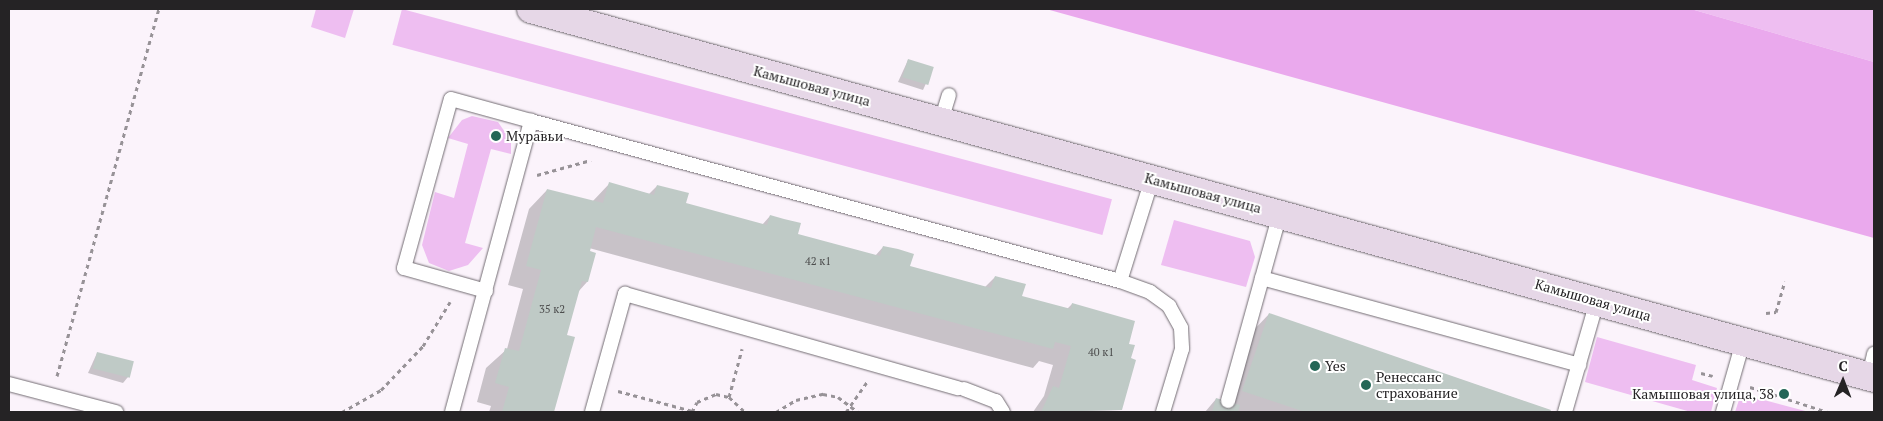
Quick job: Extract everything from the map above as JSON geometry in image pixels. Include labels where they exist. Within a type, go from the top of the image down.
[{"type":"street","name":"Камышовая улица","points":[[531,9],[1743,342],[1872,369]]},
{"type":"lane","points":[[941,121],[949,95]]},
{"type":"lane","points":[[486,291],[404,268],[451,99],[1120,281],[1163,301],[1182,328],[1182,348],[1163,412]]},
{"type":"lane","points":[[452,412],[531,121]]},
{"type":"lane","points":[[1120,281],[1152,179]]},
{"type":"lane","points":[[1228,401],[1280,214]]},
{"type":"lane","points":[[1262,278],[1579,365]]},
{"type":"lane","points":[[592,412],[626,294],[961,388],[996,401],[1003,412]]},
{"type":"lane","points":[[1565,412],[1597,301]]},
{"type":"lane","points":[[1724,412],[1743,342]]},
{"type":"lane","points":[[9,384],[116,412]]},
{"type":"path","points":[[51,395],[159,9]]},
{"type":"path","points":[[532,176],[595,159]]},
{"type":"path","points":[[1766,312],[1776,312],[1785,281]]},
{"type":"path","points":[[342,412],[381,390],[423,346],[452,300],[457,282]]},
{"type":"path","points":[[730,397],[748,328]]},
{"type":"path","points":[[846,412],[865,389],[872,364]]},
{"type":"path","points":[[1702,373],[1828,412]]},
{"type":"path","points":[[599,385],[692,412],[704,396],[730,397],[745,412]]},
{"type":"path","points":[[776,412],[811,394],[838,397],[858,412]]},
{"type":"shaded area","points":[[316,9],[354,9],[345,38],[311,27]]},
{"type":"shaded area","points":[[402,9],[1112,199],[1102,235],[392,45]]},
{"type":"shaded area","points":[[1046,9],[1691,9],[1874,62],[1874,238]]},
{"type":"shaded area","points":[[1691,9],[1874,9],[1874,62]]},
{"type":"shaded area","points":[[472,116],[498,122],[511,141],[511,154],[491,149],[465,243],[483,248],[468,265],[449,271],[429,263],[422,245],[435,192],[454,198],[468,144],[448,138],[462,120]]},
{"type":"shaded area","points":[[1174,220],[1250,241],[1255,257],[1246,287],[1161,265]]},
{"type":"shaded area","points":[[1597,337],[1696,365],[1692,380],[1717,388],[1711,412],[1691,412],[1585,382]]},
{"type":"shaded area","points":[[1741,394],[1809,412],[1735,412]]},
{"type":"building","points":[[908,59],[934,67],[928,85],[902,77]]},
{"type":"building","points":[[609,182],[654,195],[657,185],[689,193],[686,203],[767,225],[770,215],[801,223],[798,234],[880,256],[883,246],[898,249],[914,254],[910,266],[991,288],[995,276],[1026,284],[1022,296],[1071,309],[1072,303],[1135,321],[1129,344],[1135,345],[1131,358],[1136,360],[1122,410],[1041,412],[1053,386],[1059,388],[1071,346],[1055,342],[1053,349],[596,227],[590,251],[596,253],[588,282],[582,281],[567,335],[575,337],[554,412],[502,412],[509,387],[495,383],[505,348],[519,351],[541,270],[526,266],[547,189],[603,203]]},
{"type":"building","points":[[1269,313],[1551,410],[1550,412],[1305,412],[1242,391]]},
{"type":"building","points":[[97,352],[134,361],[130,378],[93,368]]},
{"type":"building","points":[[1216,398],[1240,405],[1238,412],[1212,412]]},
{"type":"place","name":"Муравьи","points":[[496,136]]},
{"type":"place","name":"Yes","points":[[1315,366]]},
{"type":"place","name":"Ренессанс страхование","points":[[1366,385]]},
{"type":"place","name":"Камышовая улица, 38","points":[[1784,394]]}]
